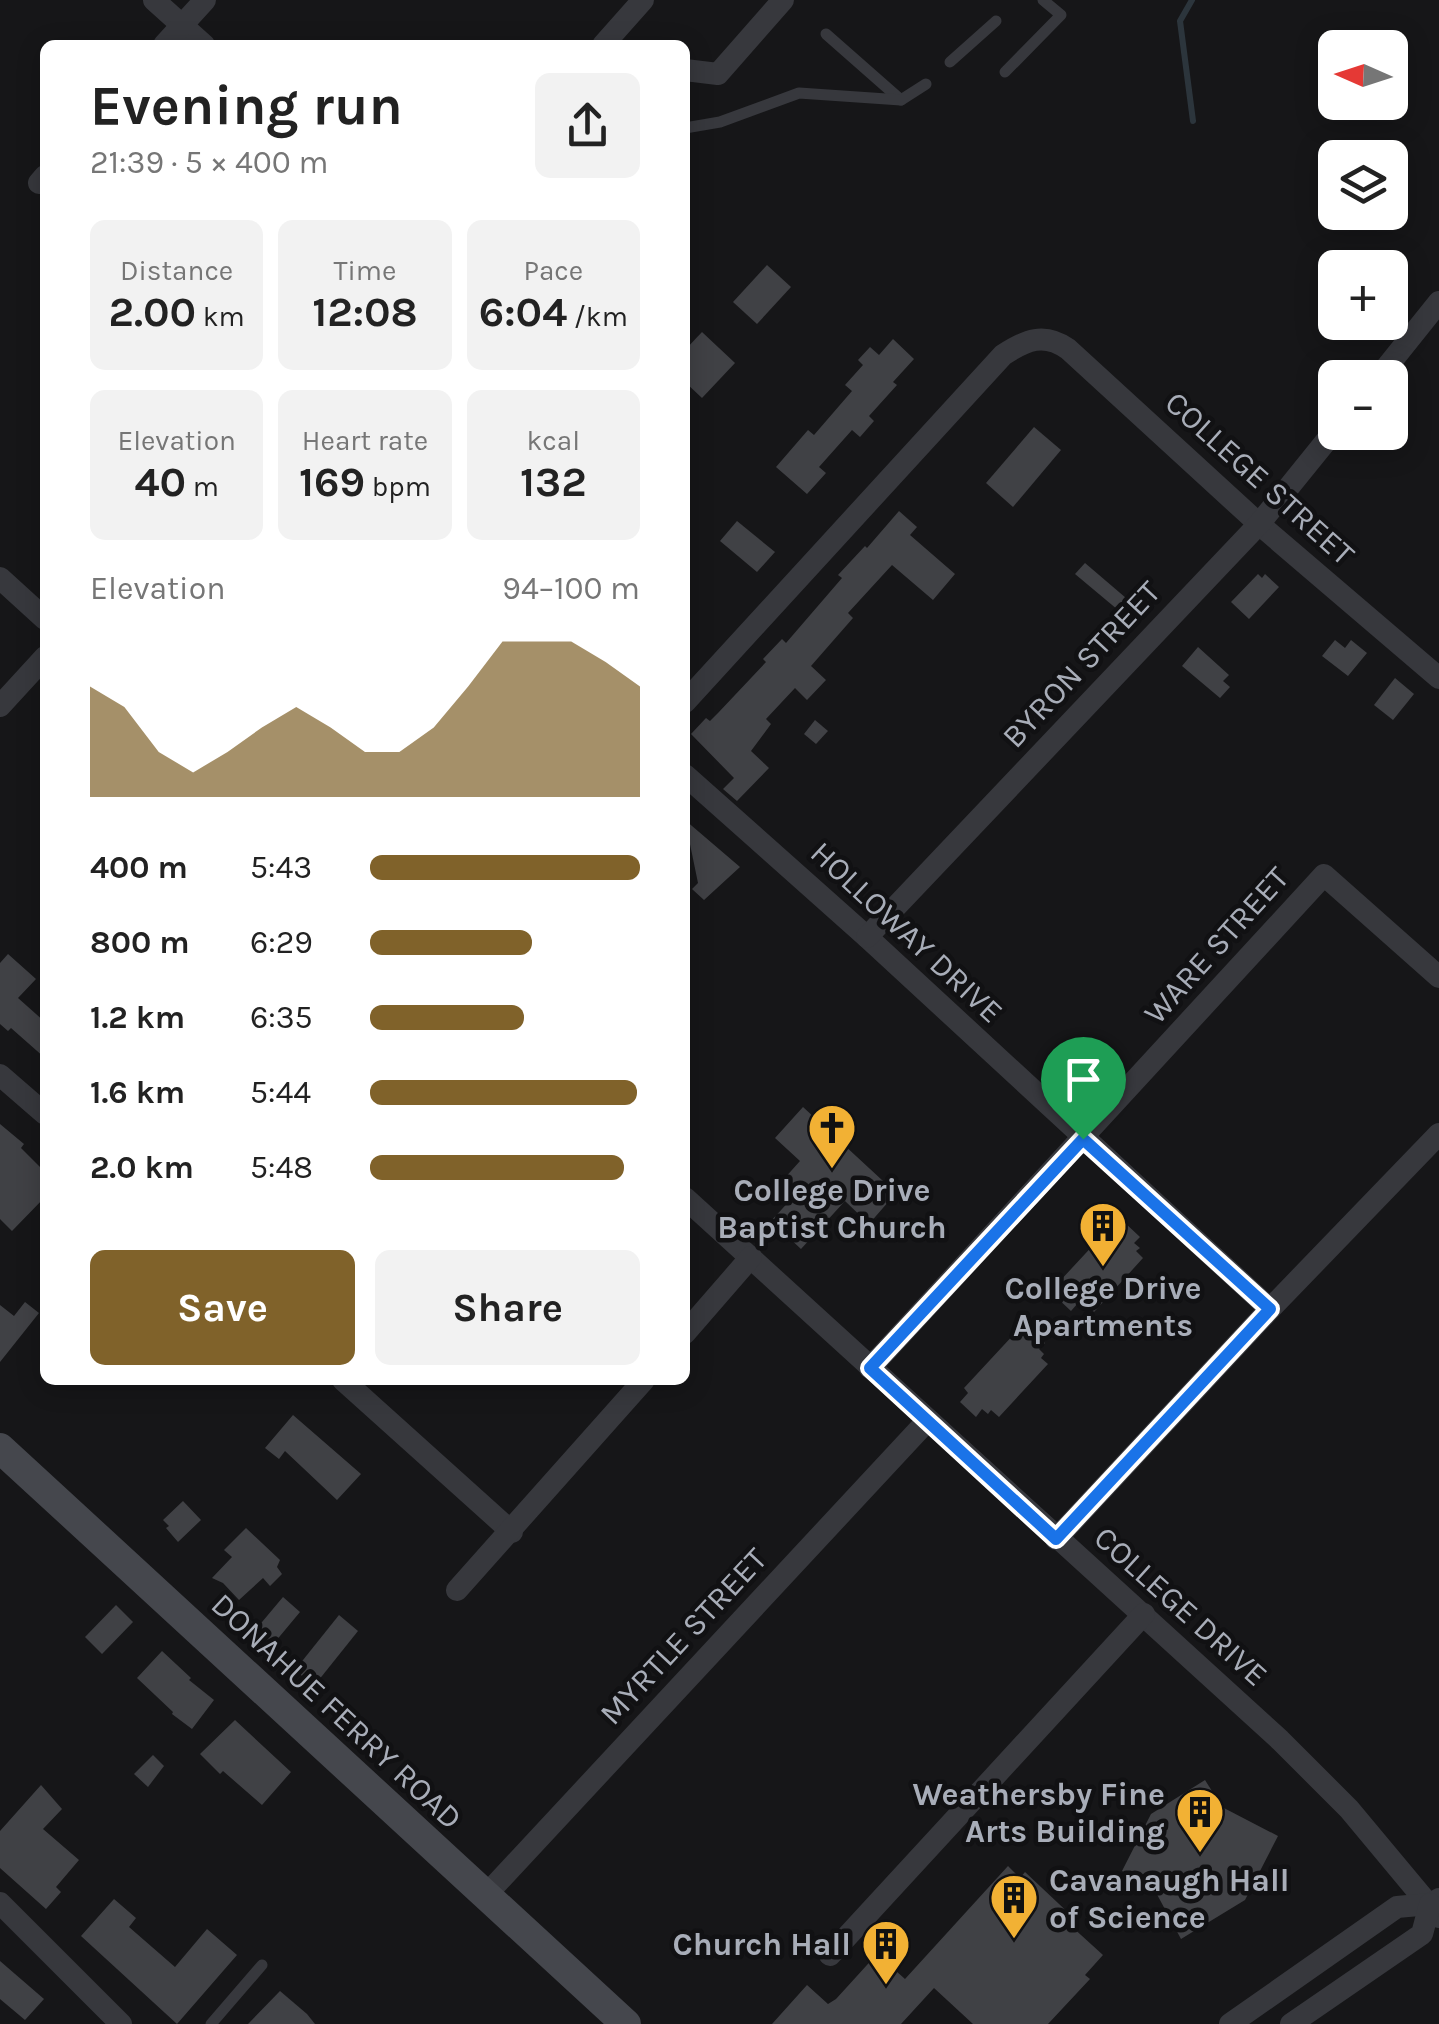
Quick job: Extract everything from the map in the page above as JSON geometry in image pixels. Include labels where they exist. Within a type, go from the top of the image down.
[{"type":"main road","name":"DONAHUE FERRY ROAD","points":[[0,1448],[626,2024]]},
{"type":"street","points":[[154,0],[198,40]]},
{"type":"street","points":[[168,40],[205,0]]},
{"type":"street","points":[[607,40],[643,0]]},
{"type":"street","points":[[690,71],[718,74],[783,0]]},
{"type":"street","points":[[1392,360],[1439,302]]},
{"type":"street","name":"COLLEGE STREET","points":[[690,697],[1003,355],[1033,339],[1046,338],[1068,349],[1259,524],[1439,678]]},
{"type":"street","name":"BYRON STREET","points":[[867,937],[1259,524],[1319,450]]},
{"type":"street","points":[[0,578],[40,614]]},
{"type":"street","points":[[0,706],[40,662]]},
{"type":"street","name":"HOLLOWAY DRIVE","points":[[690,779],[1270,1309]]},
{"type":"street","name":"WARE STREET","points":[[870,1368],[1324,875],[1439,976]]},
{"type":"street","points":[[0,1075],[40,1110]]},
{"type":"street","points":[[1056,1539],[1439,1134]]},
{"type":"street","name":"COLLEGE DRIVE","points":[[690,1202],[1056,1539],[1144,1614],[1338,1797],[1436,1907]]},
{"type":"street","points":[[690,1327],[751,1257]]},
{"type":"street","points":[[349,1385],[512,1532]]},
{"type":"street","points":[[456,1590],[512,1532],[640,1385]]},
{"type":"street","name":"MYRTLE STREET","points":[[486,1895],[928,1420]]},
{"type":"street","points":[[830,1955],[1144,1614]]},
{"type":"street","points":[[0,1903],[121,2024]]},
{"type":"street","points":[[1230,2024],[1397,1907],[1436,1907],[1422,1934],[1292,2024]]},
{"type":"lane","points":[[1005,72],[1061,14],[1043,0]]},
{"type":"lane","points":[[950,62],[996,22]]},
{"type":"lane","points":[[826,34],[901,100]]},
{"type":"lane","points":[[690,127],[720,122],[798,93],[901,100],[926,84]]},
{"type":"lane","points":[[212,2024],[262,1966]]},
{"type":"building","points":[[767,265],[791,287],[757,324],[733,302]]},
{"type":"building","points":[[702,332],[735,363],[702,398],[690,387],[690,345]]},
{"type":"building","points":[[893,339],[914,359],[869,416],[874,421],[860,437],[852,430],[819,467],[826,473],[807,494],[776,467],[808,430],[814,435],[852,391],[845,385],[863,365],[858,360],[870,347],[879,355]]},
{"type":"building","points":[[1034,427],[1061,450],[1013,507],[986,483]]},
{"type":"building","points":[[899,511],[917,527],[910,535],[955,574],[933,600],[892,565],[848,613],[853,618],[811,666],[826,680],[807,700],[795,688],[766,719],[771,724],[751,751],[769,768],[737,801],[723,789],[734,778],[691,734],[706,718],[710,721],[718,713],[782,639],[786,643],[842,578],[838,575]]},
{"type":"building","points":[[737,521],[775,552],[757,572],[720,541]]},
{"type":"building","points":[[1085,563],[1133,604],[1124,615],[1075,574]]},
{"type":"building","points":[[1258,574],[1262,578],[1265,574],[1279,587],[1249,619],[1231,602]]},
{"type":"building","points":[[1335,640],[1345,648],[1351,640],[1367,653],[1348,676],[1322,656]]},
{"type":"building","points":[[1198,647],[1229,675],[1223,681],[1230,687],[1220,698],[1182,666]]},
{"type":"building","points":[[1395,678],[1414,694],[1393,720],[1374,705]]},
{"type":"building","points":[[815,720],[828,731],[816,744],[804,734]]},
{"type":"building","points":[[690,824],[740,867],[704,900],[692,889],[698,883]]},
{"type":"building","points":[[8,954],[36,979],[18,998],[40,1018],[40,1054],[11,1028],[8,1031],[0,1024],[0,963]]},
{"type":"building","name":"College Drive Baptist Church","points":[[803,1107],[896,1193],[869,1224],[845,1201],[801,1249],[771,1221],[793,1197],[784,1189],[783,1180],[800,1161],[775,1138]]},
{"type":"building","points":[[0,1124],[24,1144],[21,1148],[40,1167],[40,1202],[12,1231],[0,1219]]},
{"type":"building","name":"College Drive Apartments","points":[[1124,1222],[1140,1237],[1134,1243],[1143,1258],[1094,1312],[1087,1304],[1083,1308],[1078,1303],[1071,1311],[1055,1296],[1064,1287],[1059,1282],[1111,1226],[1116,1231]]},
{"type":"building","points":[[25,1302],[39,1313],[0,1362],[0,1305],[14,1316]]},
{"type":"building","name":"College Drive Apartments","points":[[1029,1328],[1045,1343],[1039,1349],[1048,1364],[999,1417],[982,1409],[976,1417],[960,1402],[968,1393],[964,1388],[1016,1332],[1021,1337]]},
{"type":"building","points":[[293,1415],[361,1474],[337,1500],[285,1451],[279,1459],[265,1448]]},
{"type":"building","points":[[183,1501],[201,1520],[178,1542],[163,1520]]},
{"type":"building","points":[[246,1528],[280,1560],[277,1567],[282,1574],[270,1586],[263,1578],[239,1600],[223,1583],[212,1578],[232,1557],[224,1550]]},
{"type":"building","points":[[283,1597],[300,1612],[270,1648],[261,1640],[262,1632],[257,1628]]},
{"type":"building","points":[[116,1605],[133,1622],[102,1654],[85,1637]]},
{"type":"building","points":[[339,1615],[358,1631],[314,1686],[295,1670]]},
{"type":"building","points":[[162,1651],[214,1700],[192,1729],[137,1678]]},
{"type":"building","points":[[235,1720],[291,1772],[262,1805],[200,1754]]},
{"type":"building","points":[[153,1755],[164,1766],[148,1787],[134,1774]]},
{"type":"building","name":"Weathersby Fine Arts Building","points":[[1205,1780],[1222,1807],[1278,1836],[1245,1900],[1181,1939],[1153,1887],[1122,1871],[1151,1814]]},
{"type":"building","points":[[41,1785],[62,1809],[43,1829],[79,1860],[56,1887],[61,1892],[46,1909],[0,1868],[0,1831]]},
{"type":"building","name":"Cavanaugh Hall of Science","points":[[1008,1866],[1020,1878],[1025,1872],[1075,1919],[1070,1925],[1103,1955],[1085,1975],[1090,1979],[1048,2024],[973,2024],[934,1988],[901,2024],[772,2024],[807,1985],[828,2004],[836,1999],[877,1954],[905,1979]]},
{"type":"building","points":[[114,1899],[136,1918],[129,1927],[175,1967],[207,1929],[237,1955],[177,2024],[81,1936]]},
{"type":"building","points":[[0,1961],[44,1999],[25,2020],[0,1999]]},
{"type":"building","points":[[280,1991],[307,2014],[315,2024],[248,2024]]},
{"type":"waterway","points":[[1192,0],[1180,21],[1193,121]]},
{"type":"place","name":"College Drive Baptist Church","points":[[832,1170]]},
{"type":"place","name":"College Drive Apartments","points":[[1103,1268]]},
{"type":"place","name":"Weathersby Fine Arts Building","points":[[1200,1854]]},
{"type":"place","name":"Cavanaugh Hall of Science","points":[[1014,1940]]},
{"type":"place","name":"Church Hall","points":[[886,1986]]},
{"type":"route","points":[[1083,1139],[1270,1309],[1056,1539],[870,1368],[1083,1139]]}]
